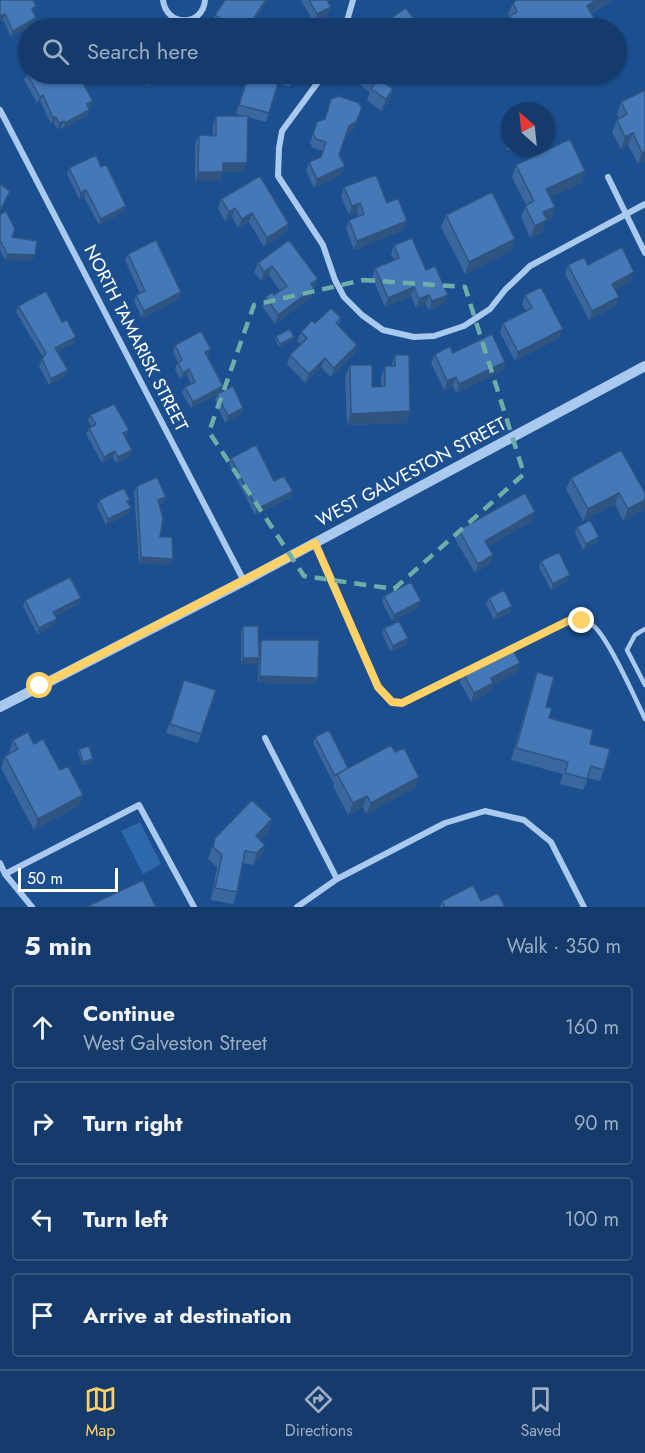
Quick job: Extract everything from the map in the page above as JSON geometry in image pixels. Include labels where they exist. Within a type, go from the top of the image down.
[{"type":"street","points":[[163,0],[166,11],[176,18]]},
{"type":"street","points":[[194,18],[202,12],[205,0]]},
{"type":"street","points":[[348,18],[353,0]]},
{"type":"street","points":[[317,84],[282,131],[278,176],[323,245],[335,280],[344,297],[362,315],[383,330],[414,337],[434,336],[464,326],[490,309],[530,266],[645,204]]},
{"type":"street","name":"NORTH TAMARISK STREET","points":[[0,110],[244,581]]},
{"type":"street","points":[[608,177],[645,253]]},
{"type":"street","name":"WEST GALVESTON STREET","points":[[0,707],[244,581],[645,366]]},
{"type":"street","points":[[265,738],[337,879]]},
{"type":"street","points":[[5,874],[139,805],[194,907]]},
{"type":"street","points":[[297,907],[337,879],[445,823],[485,811],[524,820],[551,842],[584,907]]},
{"type":"street","points":[[0,863],[5,874],[32,907]]},
{"type":"lane","points":[[315,543],[378,687],[392,702],[402,703],[568,621],[582,621],[590,623],[603,638],[645,719]]},
{"type":"lane","points":[[645,629],[634,635],[627,650],[645,685]]},
{"type":"highlighted area","points":[[363,280],[465,287],[524,474],[394,589],[304,576],[209,432],[254,305]]},
{"type":"shaded area","points":[[140,822],[161,864],[143,874],[121,831]]},
{"type":"building","points":[[0,0],[33,0],[36,6],[32,9],[36,18],[18,18],[18,28],[13,31],[5,14],[0,16]]},
{"type":"building","points":[[225,0],[266,0],[254,18],[220,18],[215,15]]},
{"type":"building","points":[[309,0],[327,0],[331,7],[317,14]]},
{"type":"building","points":[[517,0],[596,0],[587,6],[594,18],[511,18],[510,16],[517,12],[513,3]]},
{"type":"building","points":[[406,8],[413,18],[391,18]]},
{"type":"building","points":[[33,84],[83,84],[93,101],[87,104],[89,110],[65,123],[64,121],[59,123],[56,117],[53,118],[43,95],[40,97]]},
{"type":"building","points":[[246,84],[278,84],[269,113],[239,105]]},
{"type":"building","points":[[375,84],[386,84],[393,89],[386,99],[371,89]]},
{"type":"building","points":[[645,90],[645,151],[642,153],[633,133],[625,137],[617,120],[627,114],[621,102]]},
{"type":"building","points":[[339,96],[359,103],[362,108],[356,122],[349,126],[339,155],[345,166],[317,179],[309,162],[321,157],[326,142],[316,139],[313,134],[317,122],[325,119],[331,99]]},
{"type":"building","points":[[216,116],[248,116],[247,163],[223,163],[223,172],[198,172],[199,135],[216,136]]},
{"type":"building","points":[[570,139],[585,171],[546,189],[555,207],[543,212],[547,220],[535,226],[525,206],[534,201],[516,165],[535,156],[555,156],[555,146]]},
{"type":"building","points":[[96,155],[101,167],[106,164],[126,206],[101,219],[86,190],[81,193],[69,168]]},
{"type":"building","points":[[376,175],[387,203],[398,198],[407,221],[357,241],[349,220],[364,214],[360,203],[352,206],[344,187]]},
{"type":"building","points":[[260,176],[289,224],[267,238],[252,213],[242,219],[235,208],[229,212],[221,199]]},
{"type":"building","points":[[0,184],[10,191],[0,211]]},
{"type":"building","points":[[492,192],[515,239],[469,262],[446,215]]},
{"type":"building","points":[[6,211],[15,229],[12,237],[37,241],[35,255],[7,254],[0,243],[0,212],[1,214]]},
{"type":"building","points":[[412,238],[426,270],[435,266],[448,295],[432,301],[429,295],[419,299],[414,287],[388,298],[375,268],[399,258],[394,245]]},
{"type":"building","points":[[156,240],[181,292],[144,311],[136,295],[145,291],[128,254]]},
{"type":"building","points":[[289,240],[318,279],[311,284],[314,288],[278,315],[266,297],[272,292],[274,295],[287,286],[272,266],[264,272],[258,263]]},
{"type":"building","points":[[622,247],[634,272],[612,284],[619,297],[592,311],[568,265],[584,257],[588,265]]},
{"type":"building","points":[[541,287],[563,329],[518,352],[503,323],[532,308],[525,295]]},
{"type":"building","points":[[46,291],[62,322],[67,320],[76,337],[55,348],[68,370],[51,379],[42,359],[46,353],[18,306]]},
{"type":"building","points":[[331,308],[341,318],[336,323],[357,345],[334,368],[325,358],[309,374],[290,355],[307,338],[301,332],[312,320],[315,323]]},
{"type":"building","points":[[290,329],[294,337],[280,344],[276,336]]},
{"type":"building","points":[[201,331],[211,349],[205,352],[223,386],[193,402],[185,387],[195,382],[189,369],[183,373],[178,363],[182,360],[175,345]]},
{"type":"building","points":[[492,334],[505,362],[459,384],[456,377],[447,381],[435,354],[450,346],[453,353]]},
{"type":"building","points":[[395,355],[409,355],[410,411],[351,414],[350,365],[372,365],[372,387],[385,386],[385,366],[395,366]]},
{"type":"building","points":[[233,386],[243,408],[228,416],[217,394]]},
{"type":"building","points":[[114,404],[129,430],[123,433],[132,450],[118,457],[115,451],[104,457],[89,428],[96,424],[90,415]]},
{"type":"building","points":[[256,445],[274,481],[284,476],[293,491],[257,509],[231,458]]},
{"type":"building","points":[[621,450],[645,493],[645,500],[628,509],[619,493],[588,509],[571,478]]},
{"type":"building","points":[[157,477],[166,497],[158,500],[163,518],[160,537],[172,537],[173,559],[141,557],[137,486]]},
{"type":"building","points":[[124,488],[131,508],[108,519],[99,500]]},
{"type":"building","points":[[525,493],[535,512],[485,541],[493,555],[478,564],[459,530]]},
{"type":"building","points":[[590,520],[599,537],[586,544],[577,527]]},
{"type":"building","points":[[559,552],[570,575],[553,584],[541,561]]},
{"type":"building","points":[[70,577],[81,598],[53,612],[57,619],[39,628],[25,600]]},
{"type":"building","points":[[411,582],[421,601],[394,615],[384,596]]},
{"type":"building","points":[[504,590],[512,606],[497,614],[489,598]]},
{"type":"building","points":[[399,621],[408,638],[393,646],[384,628]]},
{"type":"building","points":[[243,626],[258,626],[259,658],[243,658]]},
{"type":"building","points":[[261,640],[319,640],[318,678],[260,676]]},
{"type":"building","points":[[512,648],[520,663],[491,678],[493,683],[474,693],[463,673]]},
{"type":"building","points":[[537,672],[554,677],[546,707],[552,708],[549,718],[593,730],[590,744],[610,749],[604,770],[591,766],[587,779],[565,773],[568,762],[516,748]]},
{"type":"building","points":[[184,680],[216,690],[201,734],[170,724]]},
{"type":"building","points":[[329,730],[348,768],[335,776],[315,737]]},
{"type":"building","points":[[28,732],[34,744],[43,739],[60,770],[68,766],[83,795],[38,819],[5,756],[18,749],[13,740]]},
{"type":"building","points":[[391,745],[395,752],[404,748],[419,777],[371,803],[367,796],[353,803],[337,774]]},
{"type":"building","points":[[89,746],[93,759],[83,762],[79,749]]},
{"type":"building","points":[[252,800],[272,819],[256,836],[265,845],[257,853],[245,851],[237,892],[215,888],[222,855],[213,847],[215,838]]},
{"type":"building","points":[[143,880],[156,907],[88,906]]},
{"type":"building","points":[[473,885],[481,901],[498,893],[505,907],[445,907],[442,901]]},
{"type":"route","points":[[40,686],[315,543],[378,687],[392,702],[402,703],[568,621],[582,621]]}]
